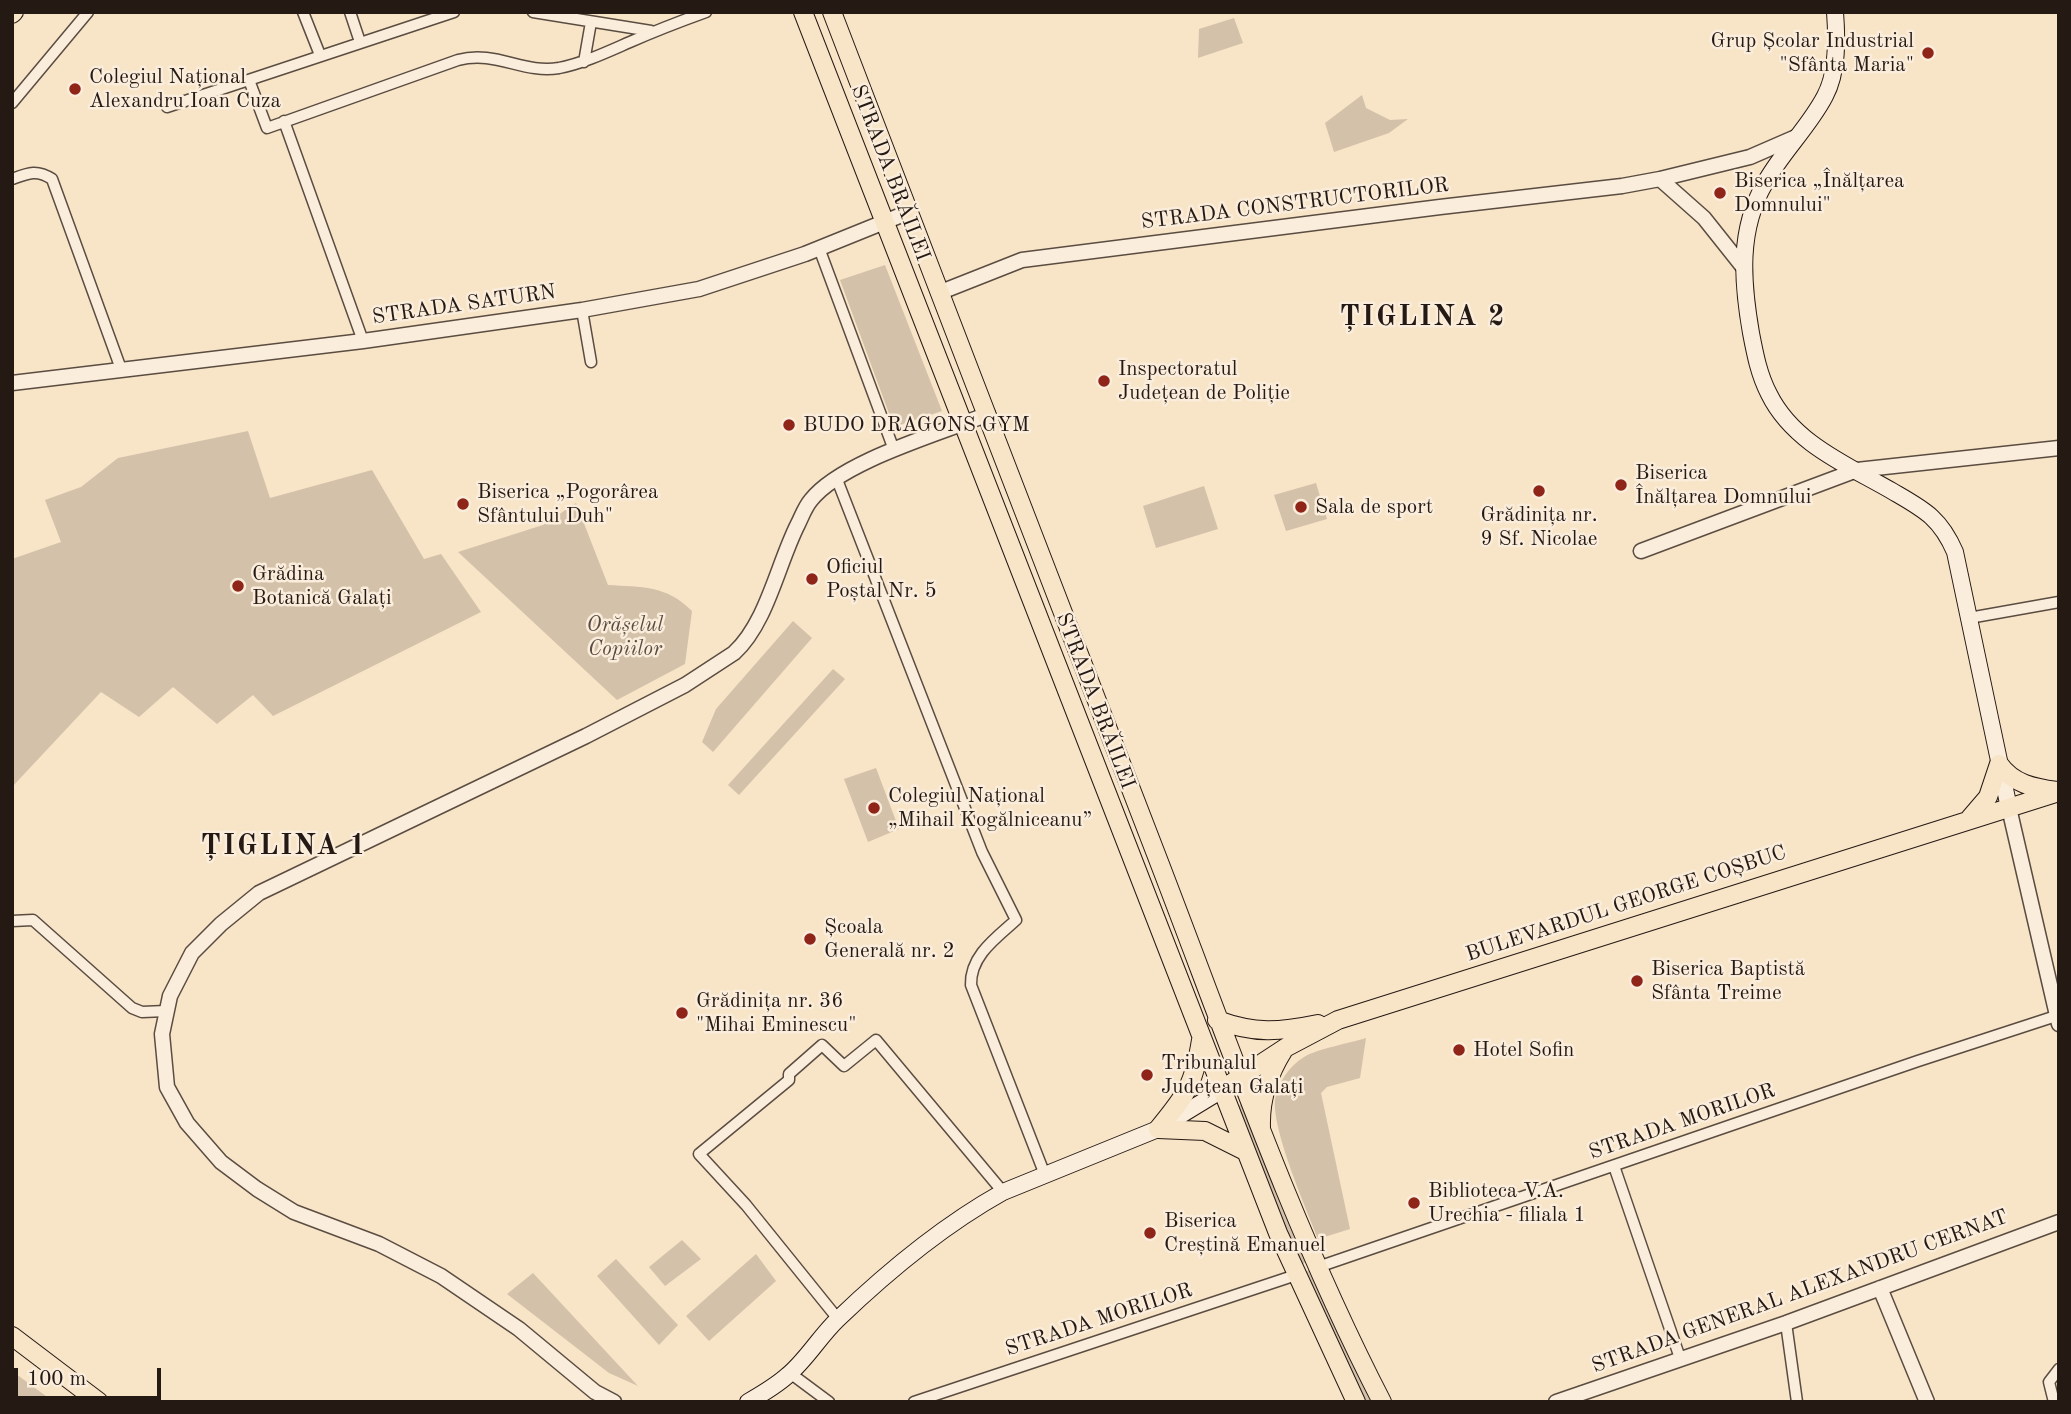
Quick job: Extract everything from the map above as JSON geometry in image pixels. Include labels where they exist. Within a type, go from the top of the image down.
[{"type":"main road","name":"STRADA BRĂILEI","points":[[803,12],[1245,1151],[1296,1275],[1356,1402]]},
{"type":"main road","name":"STRADA BRĂILEI","points":[[832,12],[1239,1078],[1318,1267],[1382,1402]]},
{"type":"main road","points":[[1835,12],[1836,47],[1827,94],[1758,197],[1747,229],[1743,267],[1754,349],[1769,394],[1798,433],[1822,451],[1925,509],[1942,527],[1955,552],[2009,808]]},
{"type":"main road","points":[[1999,764],[2006,775],[2018,782],[2059,792]]},
{"type":"main road","points":[[1969,819],[1988,797],[1999,764]]},
{"type":"main road","name":"BULEVARDUL GEORGE COȘBUC","points":[[1222,1090],[1285,1048],[1338,1020],[2059,792]]},
{"type":"main road","points":[[1217,1020],[1252,1031],[1291,1029],[1338,1020]]},
{"type":"main road","points":[[1158,1129],[1188,1090],[1196,1072],[1201,1040]]},
{"type":"main road","points":[[1264,1141],[1261,1126],[1263,1097],[1275,1065],[1285,1048]]},
{"type":"main road","points":[[772,1402],[789,1375],[838,1319],[936,1234],[1003,1192],[1158,1129],[1222,1090]]},
{"type":"main road","points":[[1158,1129],[1191,1129],[1205,1132],[1245,1151]]},
{"type":"main road","points":[[12,1336],[99,1402]]},
{"type":"main road","points":[[750,1402],[789,1375]]},
{"type":"street","points":[[12,103],[88,12]]},
{"type":"street","points":[[303,12],[320,55]]},
{"type":"street","points":[[350,12],[360,42]]},
{"type":"street","points":[[167,107],[454,12]]},
{"type":"street","points":[[533,12],[654,32]]},
{"type":"street","points":[[249,80],[267,128],[472,56],[489,56],[540,68],[557,68],[584,62],[706,12]]},
{"type":"street","points":[[584,62],[591,22]]},
{"type":"street","points":[[284,121],[363,341]]},
{"type":"street","name":"STRADA CONSTRUCTORILOR","points":[[941,292],[1022,260],[1660,179],[1750,157],[1796,137]]},
{"type":"street","points":[[12,179],[33,171],[52,178],[121,369]]},
{"type":"street","points":[[1660,179],[1704,218],[1743,267]]},
{"type":"street","name":"STRADA SATURN","points":[[12,383],[363,341],[582,310],[699,289],[819,248],[909,212]]},
{"type":"street","points":[[819,248],[894,450]]},
{"type":"street","points":[[582,310],[591,362]]},
{"type":"street","points":[[614,1402],[595,1392],[519,1329],[441,1276],[379,1244],[294,1212],[221,1162],[187,1123],[167,1087],[162,1034],[170,996],[192,953],[220,924],[259,893],[586,736],[685,685],[734,653],[757,621],[809,502],[836,477],[894,450],[988,415]]},
{"type":"street","points":[[1640,551],[1857,470],[2059,448]]},
{"type":"street","points":[[836,477],[982,852],[1016,920],[977,959],[971,972],[971,985],[1045,1175]]},
{"type":"street","points":[[1969,618],[2059,602]]},
{"type":"street","points":[[2009,808],[2058,1018]]},
{"type":"street","points":[[12,921],[33,920],[132,1008],[142,1012],[166,1011]]},
{"type":"street","name":"STRADA MORILOR","points":[[1318,1267],[1918,1060],[2058,1018]]},
{"type":"street","points":[[838,1319],[746,1205],[699,1154],[789,1080],[789,1074],[822,1045],[844,1066],[876,1040],[1003,1192]]},
{"type":"street","points":[[1614,1166],[1680,1358]]},
{"type":"street","name":"STRADA GENERAL ALEXANDRU CERNAT","points":[[1556,1402],[1786,1322],[2059,1222]]},
{"type":"street","name":"STRADA MORILOR","points":[[914,1402],[1296,1275]]},
{"type":"street","points":[[1880,1288],[1927,1402]]},
{"type":"street","points":[[1786,1322],[1797,1402]]},
{"type":"street","points":[[2053,1402],[2049,1382],[2059,1369]]},
{"type":"street","points":[[789,1375],[829,1402]]},
{"type":"green space","points":[[1234,18],[1243,43],[1198,58],[1199,29]]},
{"type":"green space","points":[[1362,95],[1366,108],[1390,120],[1408,119],[1389,133],[1334,152],[1325,123]]},
{"type":"green space","points":[[885,265],[942,411],[894,427],[840,280]]},
{"type":"green space","name":"Grădina Botanică Galați","points":[[248,431],[270,498],[372,470],[424,559],[441,554],[481,612],[273,716],[253,695],[217,724],[173,687],[139,717],[101,692],[12,787],[12,559],[61,542],[45,500],[81,487],[118,458]]},
{"type":"green space","name":"Sala de sport","points":[[1316,483],[1327,519],[1286,531],[1274,495]]},
{"type":"green space","points":[[1204,486],[1218,529],[1156,548],[1143,506]]},
{"type":"green space","name":"Orășelul Copiilor","points":[[576,503],[608,585],[643,587],[663,592],[673,596],[692,611],[685,664],[617,700],[458,552],[543,525]]},
{"type":"green space","points":[[793,621],[812,638],[713,752],[702,742],[716,709]]},
{"type":"green space","points":[[833,669],[845,679],[739,795],[728,785]]},
{"type":"green space","points":[[876,768],[899,829],[868,842],[844,779]]},
{"type":"green space","points":[[1366,1038],[1360,1078],[1327,1087],[1321,1093],[1350,1229],[1318,1239],[1284,1149],[1275,1113],[1276,1094],[1289,1070],[1304,1057]]},
{"type":"green space","points":[[1242,1103],[1308,1260],[1303,1264],[1299,1263],[1237,1107]]},
{"type":"green space","points":[[682,1240],[701,1259],[665,1286],[649,1267]]},
{"type":"green space","points":[[756,1254],[776,1281],[709,1341],[686,1316]]},
{"type":"green space","points":[[616,1259],[678,1325],[659,1345],[597,1276]]},
{"type":"green space","points":[[1309,1270],[1374,1402],[1362,1402],[1302,1274]]},
{"type":"green space","points":[[533,1273],[638,1386],[609,1373],[507,1294]]},
{"type":"green space","points":[[12,1371],[54,1402],[12,1402]]},
{"type":"place","name":"Grup Școlar Industrial \"Sfânta Maria\"","points":[[1928,53]]},
{"type":"place","name":"Colegiul Național Alexandru Ioan Cuza","points":[[75,89]]},
{"type":"place","name":"Biserica „Înălțarea Domnului\"","points":[[1720,193]]},
{"type":"place","name":"Inspectoratul Județean de Poliție","points":[[1104,381]]},
{"type":"place","name":"BUDO DRAGONS GYM","points":[[789,425]]},
{"type":"place","name":"Biserica Înălțarea Domnului","points":[[1621,485]]},
{"type":"place","name":"Grădinița nr. 9 Sf. Nicolae","points":[[1539,491]]},
{"type":"place","name":"Biserica „Pogorârea Sfântului Duh\"","points":[[463,504]]},
{"type":"place","name":"Sala de sport","points":[[1301,507]]},
{"type":"place","name":"Oficiul Poștal Nr. 5","points":[[812,579]]},
{"type":"place","name":"Grădina Botanică Galați","points":[[238,586]]},
{"type":"place","name":"Colegiul Național „Mihail Kogălniceanu”","points":[[874,808]]},
{"type":"place","name":"Școala Generală nr. 2","points":[[810,939]]},
{"type":"place","name":"Biserica Baptistă Sfânta Treime","points":[[1637,981]]},
{"type":"place","name":"Grădinița nr. 36 \"Mihai Eminescu\"","points":[[682,1013]]},
{"type":"place","name":"Hotel Sofin","points":[[1459,1050]]},
{"type":"place","name":"Tribunalul Județean Galați","points":[[1147,1075]]},
{"type":"place","name":"Biblioteca V.A. Urechia - filiala 1","points":[[1414,1203]]},
{"type":"place","name":"Biserica Creștină Emanuel","points":[[1150,1233]]},
{"type":"district","name":"ȚIGLINA 2","points":[[1423,318]]},
{"type":"district","name":"ȚIGLINA 1","points":[[284,847]]}]
